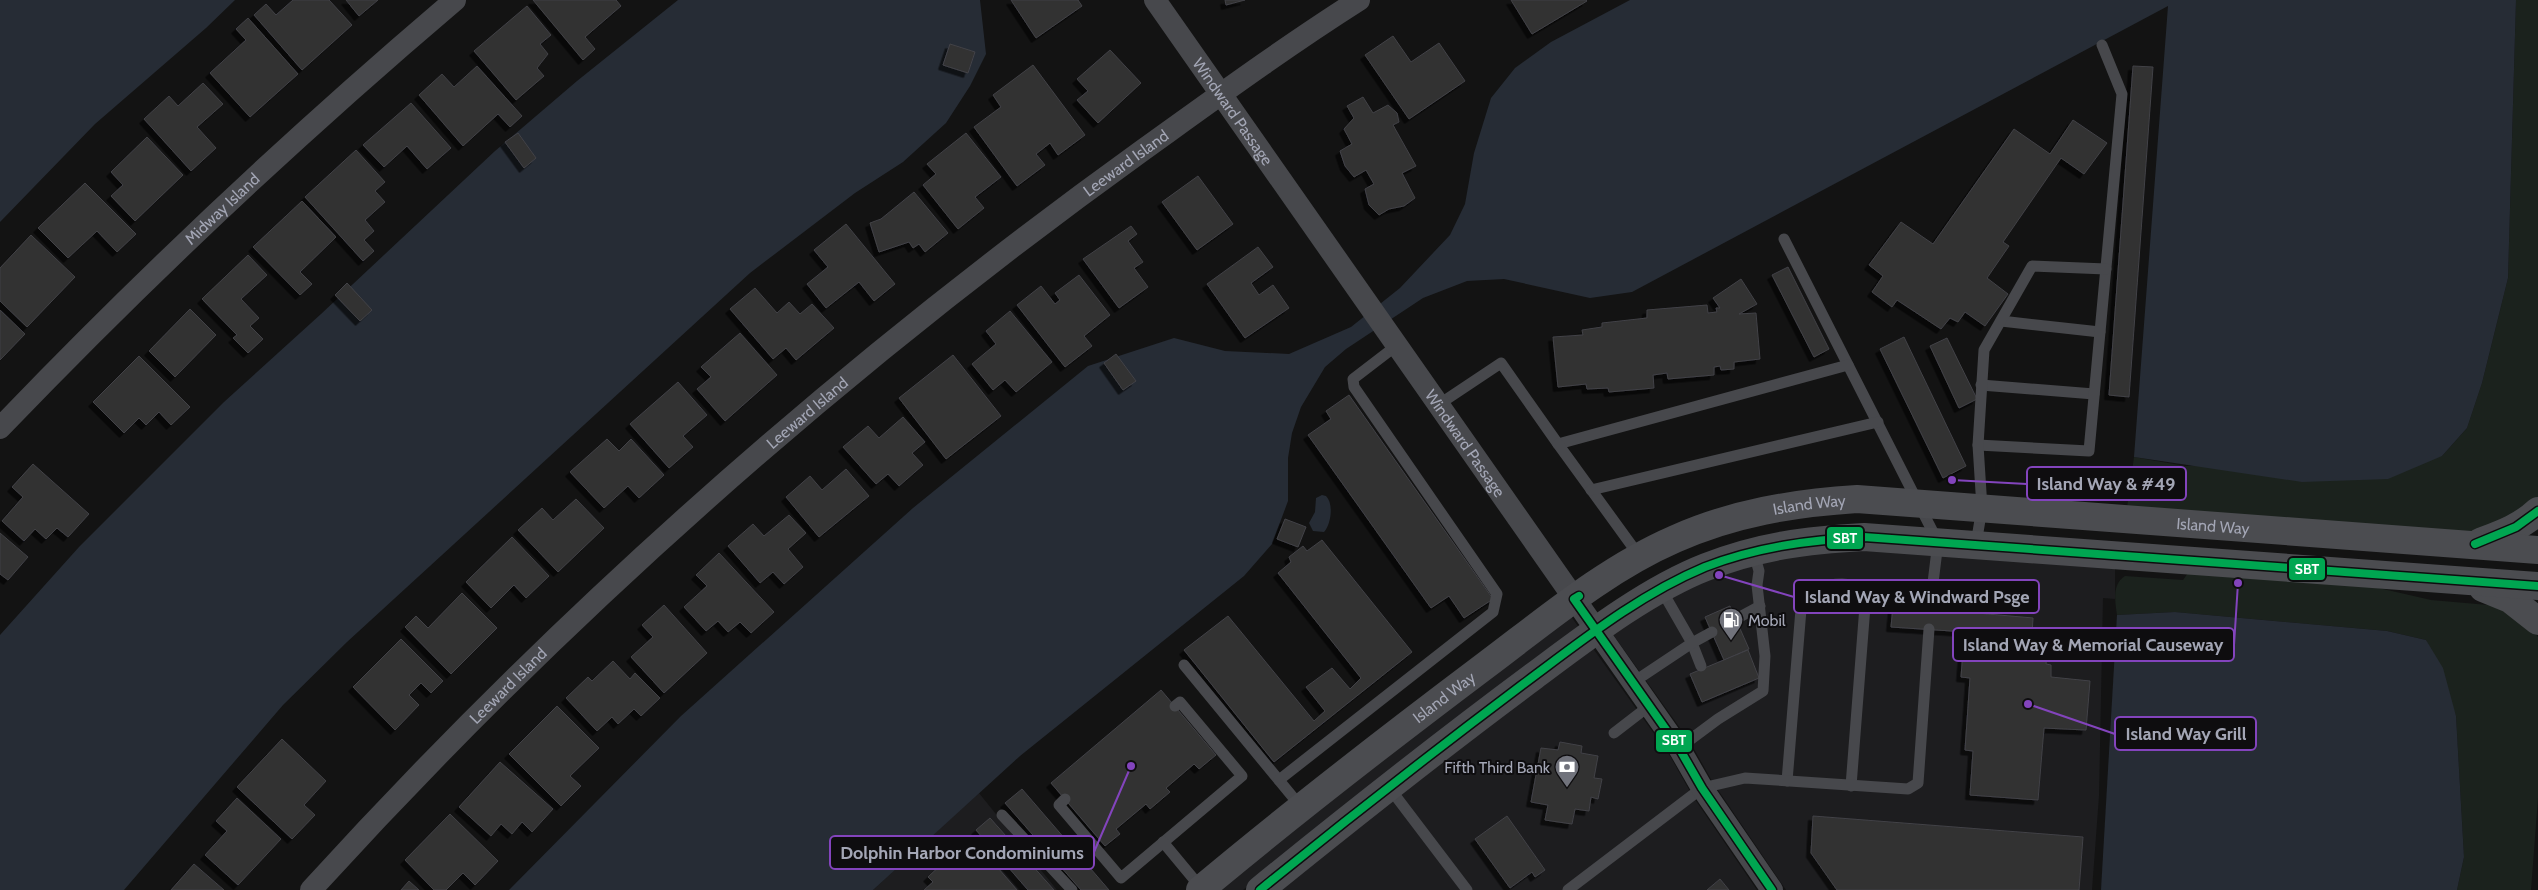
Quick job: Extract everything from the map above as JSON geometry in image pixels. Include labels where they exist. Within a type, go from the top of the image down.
[{"type":"street","name":"Midway Island","points":[[0,428],[63,363],[218,211],[385,59],[455,0]]},
{"type":"street","name":"Windward Passage","points":[[1155,0],[1679,748],[1702,788],[1772,890]]},
{"type":"street","name":"Leeward Island","points":[[311,890],[367,829],[534,661],[703,503],[867,361],[1034,229],[1220,94],[1359,0]]},
{"type":"street","name":"Island Way","points":[[1202,889],[1367,754],[1574,600],[1640,558],[1673,540],[1706,526],[1761,510],[1809,502],[1857,499],[1918,502],[2538,550]]},
{"type":"street","points":[[2475,544],[2512,530],[2538,512]]},
{"type":"street","points":[[1260,890],[1388,786],[1596,631],[1661,589],[1704,568],[1753,550],[1806,540],[1864,537],[2538,586]]},
{"type":"street","points":[[2468,582],[2510,599],[2538,621]]},
{"type":"lane","points":[[1978,445],[2088,451],[2122,94],[2102,45]]},
{"type":"lane","points":[[1784,239],[1938,542],[1931,599]]},
{"type":"lane","points":[[1976,544],[1982,508],[1978,445],[1984,350],[2032,266],[2106,269]]},
{"type":"lane","points":[[2001,321],[2100,332]]},
{"type":"lane","points":[[1279,780],[1493,612],[1496,604],[1497,594],[1354,387],[1353,379],[1391,339]]},
{"type":"lane","points":[[1438,405],[1501,363],[1640,558]]},
{"type":"lane","points":[[1558,444],[1848,365]]},
{"type":"lane","points":[[1981,386],[2094,394]]},
{"type":"lane","points":[[1591,490],[1878,422]]},
{"type":"lane","points":[[1679,748],[1718,718],[1763,691],[1766,656],[1757,585],[1759,571],[1753,550]]},
{"type":"lane","points":[[1788,781],[1802,597],[1811,588],[1844,584],[1850,585],[1863,598],[1865,606],[1851,786]]},
{"type":"lane","points":[[1661,589],[1692,643],[1701,666]]},
{"type":"lane","points":[[1736,619],[1760,606]]},
{"type":"lane","points":[[1568,890],[1702,788],[1745,778],[1908,790],[1918,783],[1929,630]]},
{"type":"lane","points":[[1632,683],[1712,632]]},
{"type":"lane","points":[[1184,665],[1301,807]]},
{"type":"lane","points":[[1065,799],[1059,805],[1121,878],[1242,776],[1180,702],[1175,706]]},
{"type":"lane","points":[[1614,733],[1649,706]]},
{"type":"lane","points":[[1388,786],[1467,890]]},
{"type":"lane","points":[[1002,815],[1072,890]]},
{"type":"lane","points":[[1163,842],[1202,889]]},
{"type":"shaded area","points":[[0,0],[235,0],[206,28],[95,124],[0,222]]},
{"type":"shaded area","points":[[678,0],[980,0],[986,54],[970,86],[946,123],[903,162],[855,193],[750,273],[347,642],[283,705],[124,890],[0,890],[0,635],[79,547],[224,402],[495,151],[577,81]]},
{"type":"shaded area","points":[[1630,0],[2516,0],[2508,278],[2482,383],[2467,428],[2442,456],[2388,479],[2302,482],[2134,457],[2168,6],[1632,292],[1590,298],[1504,279],[1467,281],[1423,298],[1346,349],[1325,367],[1301,407],[1292,433],[1288,458],[1288,501],[1272,544],[1244,576],[1020,756],[873,890],[509,890],[681,716],[913,508],[1088,366],[1174,338],[1225,351],[1289,354],[1351,327],[1400,288],[1450,235],[1465,204],[1474,153],[1491,98],[1515,68],[1551,42]]},
{"type":"shaded area","points":[[2516,0],[2538,0],[2538,500],[2474,535],[2127,508],[2134,457],[2185,466],[2442,456],[2467,428],[2482,383],[2508,278]]},
{"type":"shaded area","points":[[1322,495],[1326,496],[1330,504],[1330,519],[1324,532],[1313,531],[1309,523],[1315,512],[1316,498]]},
{"type":"shaded area","points":[[1863,548],[2115,566],[2115,599],[2103,598],[2099,796],[2092,890],[1786,890],[1712,781],[1690,742],[1612,633],[1666,599],[1755,561]]},
{"type":"shaded area","points":[[2188,573],[2370,586],[2431,600],[2500,606],[2533,629],[2538,637],[2538,798],[2531,890],[2457,890],[2464,857],[2456,716],[2426,640],[2387,631],[2175,612],[2117,615],[2116,588],[2125,576],[2183,580]]},
{"type":"shaded area","points":[[2175,612],[2387,631],[2426,640],[2443,668],[2456,716],[2464,857],[2457,890],[2101,890],[2117,615]]},
{"type":"shaded area","points":[[1570,615],[1580,629],[1382,778],[1243,890],[1216,890]]},
{"type":"shaded area","points":[[1592,647],[1670,756],[1692,795],[1757,890],[1277,890]]},
{"type":"shaded area","points":[[979,793],[1057,890],[873,890],[929,838]]},
{"type":"building","points":[[293,0],[329,0],[352,25],[302,70],[254,15],[266,4],[276,15]]},
{"type":"building","points":[[346,0],[378,0],[359,16]]},
{"type":"building","points":[[533,0],[616,0],[621,6],[585,37],[595,49],[583,60]]},
{"type":"building","points":[[1011,0],[1078,0],[1082,6],[1036,38]]},
{"type":"building","points":[[1225,0],[1245,0],[1226,5]]},
{"type":"building","points":[[1511,0],[1586,0],[1587,1],[1532,34]]},
{"type":"building","points":[[527,6],[551,35],[540,44],[548,54],[537,68],[544,76],[516,100],[474,51]]},
{"type":"building","points":[[248,18],[298,74],[250,117],[210,73],[246,40],[236,29]]},
{"type":"building","points":[[1393,36],[1411,62],[1439,43],[1465,81],[1409,119],[1365,55]]},
{"type":"building","points":[[950,44],[975,52],[968,73],[943,65]]},
{"type":"building","points":[[1110,50],[1141,83],[1098,123],[1077,100],[1088,91],[1077,79]]},
{"type":"building","points":[[1033,65],[1085,135],[1058,155],[1050,143],[1036,154],[1045,165],[1017,186],[974,127],[1001,107],[993,95]]},
{"type":"building","points":[[477,66],[522,116],[510,127],[498,114],[463,146],[419,95],[442,74],[454,87]]},
{"type":"building","points":[[2133,66],[2153,67],[2129,397],[2109,395]]},
{"type":"building","points":[[203,83],[223,104],[197,127],[216,148],[191,171],[144,119],[169,96],[178,106]]},
{"type":"building","points":[[1363,97],[1373,113],[1388,105],[1397,113],[1399,122],[1393,125],[1416,166],[1402,173],[1415,198],[1404,206],[1389,209],[1379,215],[1369,205],[1365,189],[1374,184],[1366,170],[1354,177],[1345,166],[1340,151],[1352,144],[1344,129],[1354,118],[1347,106]]},
{"type":"building","points":[[411,103],[451,148],[427,169],[407,146],[384,167],[363,145]]},
{"type":"building","points":[[2073,120],[2107,143],[2084,174],[2061,158],[2003,242],[2009,246],[1987,278],[2008,294],[1985,326],[1965,312],[1958,322],[1950,318],[1941,329],[1897,300],[1892,307],[1872,292],[1883,276],[1869,265],[1901,222],[1933,244],[2014,129],[2050,154]]},
{"type":"building","points":[[518,133],[536,158],[524,168],[505,142]]},
{"type":"building","points":[[966,133],[1001,177],[975,197],[984,208],[958,229],[923,185],[936,174],[927,164]]},
{"type":"building","points":[[147,137],[183,175],[135,221],[111,196],[123,185],[111,172]]},
{"type":"building","points":[[356,150],[385,182],[375,191],[385,202],[365,220],[374,231],[364,240],[374,251],[363,261],[305,197]]},
{"type":"building","points":[[1198,176],[1233,224],[1197,250],[1162,202]]},
{"type":"building","points":[[85,183],[136,234],[117,252],[97,231],[68,258],[38,228]]},
{"type":"building","points":[[914,192],[948,233],[925,252],[919,244],[913,248],[909,242],[879,252],[870,223],[881,219]]},
{"type":"building","points":[[302,201],[336,237],[300,272],[312,284],[300,295],[253,247]]},
{"type":"building","points":[[846,224],[895,284],[874,301],[859,282],[826,308],[807,284],[828,267],[814,250]]},
{"type":"building","points":[[1131,226],[1137,234],[1128,241],[1143,262],[1134,268],[1148,287],[1119,308],[1083,259]]},
{"type":"building","points":[[31,235],[75,277],[27,327],[0,301],[0,268]]},
{"type":"building","points":[[1258,247],[1273,267],[1251,283],[1259,295],[1273,285],[1289,308],[1245,338],[1207,284]]},
{"type":"building","points":[[248,255],[267,275],[241,299],[259,318],[250,326],[263,339],[248,353],[233,338],[237,335],[202,299]]},
{"type":"building","points":[[1788,267],[1829,349],[1814,357],[1772,275]]},
{"type":"building","points":[[1079,275],[1110,315],[1084,336],[1092,346],[1065,367],[1017,305],[1041,286],[1055,304],[1060,300],[1055,293]]},
{"type":"building","points":[[1741,279],[1757,304],[1739,314],[1756,313],[1760,359],[1734,362],[1734,369],[1721,370],[1720,366],[1714,367],[1714,375],[1668,379],[1667,373],[1653,375],[1654,388],[1609,392],[1608,388],[1587,389],[1586,384],[1558,387],[1553,337],[1583,335],[1582,330],[1602,327],[1602,323],[1647,318],[1647,310],[1707,305],[1708,313],[1717,312],[1716,308],[1720,308],[1713,298]]},
{"type":"building","points":[[347,283],[372,310],[360,321],[335,295]]},
{"type":"building","points":[[755,288],[777,313],[789,302],[800,314],[812,304],[834,328],[796,360],[786,348],[773,359],[730,309]]},
{"type":"building","points":[[190,309],[216,335],[175,377],[149,351]]},
{"type":"building","points":[[0,310],[25,334],[0,360]]},
{"type":"building","points":[[1010,311],[1052,362],[1016,392],[1005,380],[993,390],[972,364],[996,344],[986,331]]},
{"type":"building","points":[[740,333],[777,375],[725,421],[697,389],[711,377],[701,367]]},
{"type":"building","points":[[1904,337],[1966,466],[1943,478],[1880,349]]},
{"type":"building","points":[[1947,338],[1977,399],[1959,408],[1930,346]]},
{"type":"building","points":[[1116,354],[1136,381],[1123,390],[1104,363]]},
{"type":"building","points":[[953,355],[1001,416],[946,459],[899,398]]},
{"type":"building","points":[[139,356],[190,407],[171,425],[159,412],[146,425],[139,418],[124,433],[93,402]]},
{"type":"building","points":[[678,382],[707,415],[683,436],[693,447],[669,468],[630,424]]},
{"type":"building","points":[[1349,395],[1493,599],[1464,618],[1449,596],[1431,608],[1308,435],[1331,419],[1326,411]]},
{"type":"building","points":[[903,417],[925,442],[912,453],[923,465],[899,486],[888,474],[876,484],[843,447],[868,426],[879,438]]},
{"type":"building","points":[[607,439],[619,451],[631,439],[664,475],[639,498],[628,486],[604,508],[570,472]]},
{"type":"building","points":[[33,464],[89,514],[68,537],[57,528],[46,539],[35,529],[24,541],[2,521],[23,497],[12,487]]},
{"type":"building","points":[[846,469],[869,496],[819,537],[786,497],[810,476],[822,490]]},
{"type":"building","points":[[576,499],[604,528],[558,572],[518,530],[542,508],[553,520]]},
{"type":"building","points":[[789,515],[806,533],[788,549],[803,567],[784,584],[773,572],[760,583],[728,546],[753,524],[764,536]]},
{"type":"building","points":[[1285,519],[1306,527],[1298,547],[1277,539]]},
{"type":"building","points":[[0,533],[28,557],[8,580],[0,574]]},
{"type":"building","points":[[512,537],[549,576],[526,598],[514,585],[491,608],[466,582]]},
{"type":"building","points":[[1322,540],[1412,652],[1274,762],[1184,650],[1228,616],[1314,721],[1325,711],[1306,687],[1332,668],[1350,689],[1361,678],[1278,573],[1291,562],[1289,557],[1303,546],[1307,551]]},
{"type":"building","points":[[719,553],[774,612],[751,633],[740,622],[728,632],[718,621],[706,631],[684,607],[707,586],[696,575]]},
{"type":"building","points":[[462,593],[497,628],[451,674],[405,627],[416,616],[428,628]]},
{"type":"building","points":[[1894,596],[1976,603],[1976,613],[2033,618],[2032,635],[2048,636],[2046,664],[2051,665],[2051,677],[2090,681],[2086,730],[2044,728],[2038,800],[1970,795],[1973,751],[1965,750],[1970,678],[1961,677],[1963,652],[1980,653],[1982,633],[1891,627]]},
{"type":"building","points":[[664,605],[707,653],[664,693],[631,657],[653,637],[642,625]]},
{"type":"building","name":"Mobil","points":[[1730,606],[1749,649],[1724,660],[1705,617]]},
{"type":"building","points":[[401,639],[443,681],[431,693],[421,683],[409,695],[419,705],[395,730],[353,687]]},
{"type":"building","points":[[1748,650],[1759,678],[1702,702],[1690,674]]},
{"type":"building","points":[[613,661],[630,679],[635,673],[660,698],[641,716],[634,709],[618,724],[612,717],[597,731],[566,698],[588,677],[592,681]]},
{"type":"building","points":[[1161,690],[1216,755],[1199,769],[1194,764],[1166,788],[1170,792],[1150,809],[1146,804],[1116,829],[1120,834],[1105,846],[1051,783]]},
{"type":"building","points":[[557,706],[599,748],[570,776],[581,786],[561,806],[509,754]]},
{"type":"building","points":[[282,739],[326,781],[304,805],[315,815],[292,839],[237,787]]},
{"type":"building","name":"Fifth Third Bank","points":[[1560,742],[1582,746],[1581,753],[1598,756],[1594,778],[1602,779],[1598,799],[1591,797],[1589,811],[1575,809],[1572,824],[1545,820],[1548,805],[1531,802],[1541,748],[1558,750]]},
{"type":"building","points":[[500,762],[553,809],[532,832],[522,822],[512,834],[501,824],[491,836],[459,807]]},
{"type":"building","points":[[1022,789],[1109,890],[1081,890],[1005,803]]},
{"type":"building","points":[[237,798],[281,839],[238,885],[205,855],[227,831],[216,821]]},
{"type":"building","points":[[450,814],[498,861],[475,885],[463,873],[446,890],[434,890],[405,860]]},
{"type":"building","points":[[1507,816],[1545,870],[1535,877],[1532,872],[1510,888],[1475,839]]},
{"type":"building","points":[[1813,816],[2083,837],[2079,890],[1837,890],[1811,853]]},
{"type":"building","points":[[990,818],[1054,890],[1028,890],[976,830]]},
{"type":"building","points":[[970,838],[985,854],[990,849],[1003,863],[998,868],[1017,890],[924,890],[933,882],[928,877],[943,863],[948,868],[960,857],[956,852]]},
{"type":"building","points":[[194,864],[224,890],[171,890]]},
{"type":"building","points":[[1720,879],[1729,890],[1707,890]]},
{"type":"building","points":[[409,881],[419,890],[401,890]]},
{"type":"transit line","name":"SBT","points":[[2475,544],[2516,527],[2538,511]]},
{"type":"transit line","name":"SBT","points":[[1260,890],[1456,735],[1610,620],[1680,578],[1705,567],[1744,554],[1824,540],[1864,537],[2538,586]]},
{"type":"transit line","name":"SBT","points":[[1579,596],[1574,599],[1679,748],[1702,788],[1772,890]]},
{"type":"place","name":"Island Way & #49","points":[[1952,480]]},
{"type":"place","name":"Island Way & Windward Psge","points":[[1719,575]]},
{"type":"place","name":"Island Way & Memorial Causeway","points":[[2238,583]]},
{"type":"place","name":"Mobil","points":[[1731,641]]},
{"type":"place","name":"Island Way Grill","points":[[2028,704]]},
{"type":"place","name":"Dolphin Harbor Condominiums","points":[[1131,766]]},
{"type":"place","name":"Fifth Third Bank","points":[[1567,788]]}]
